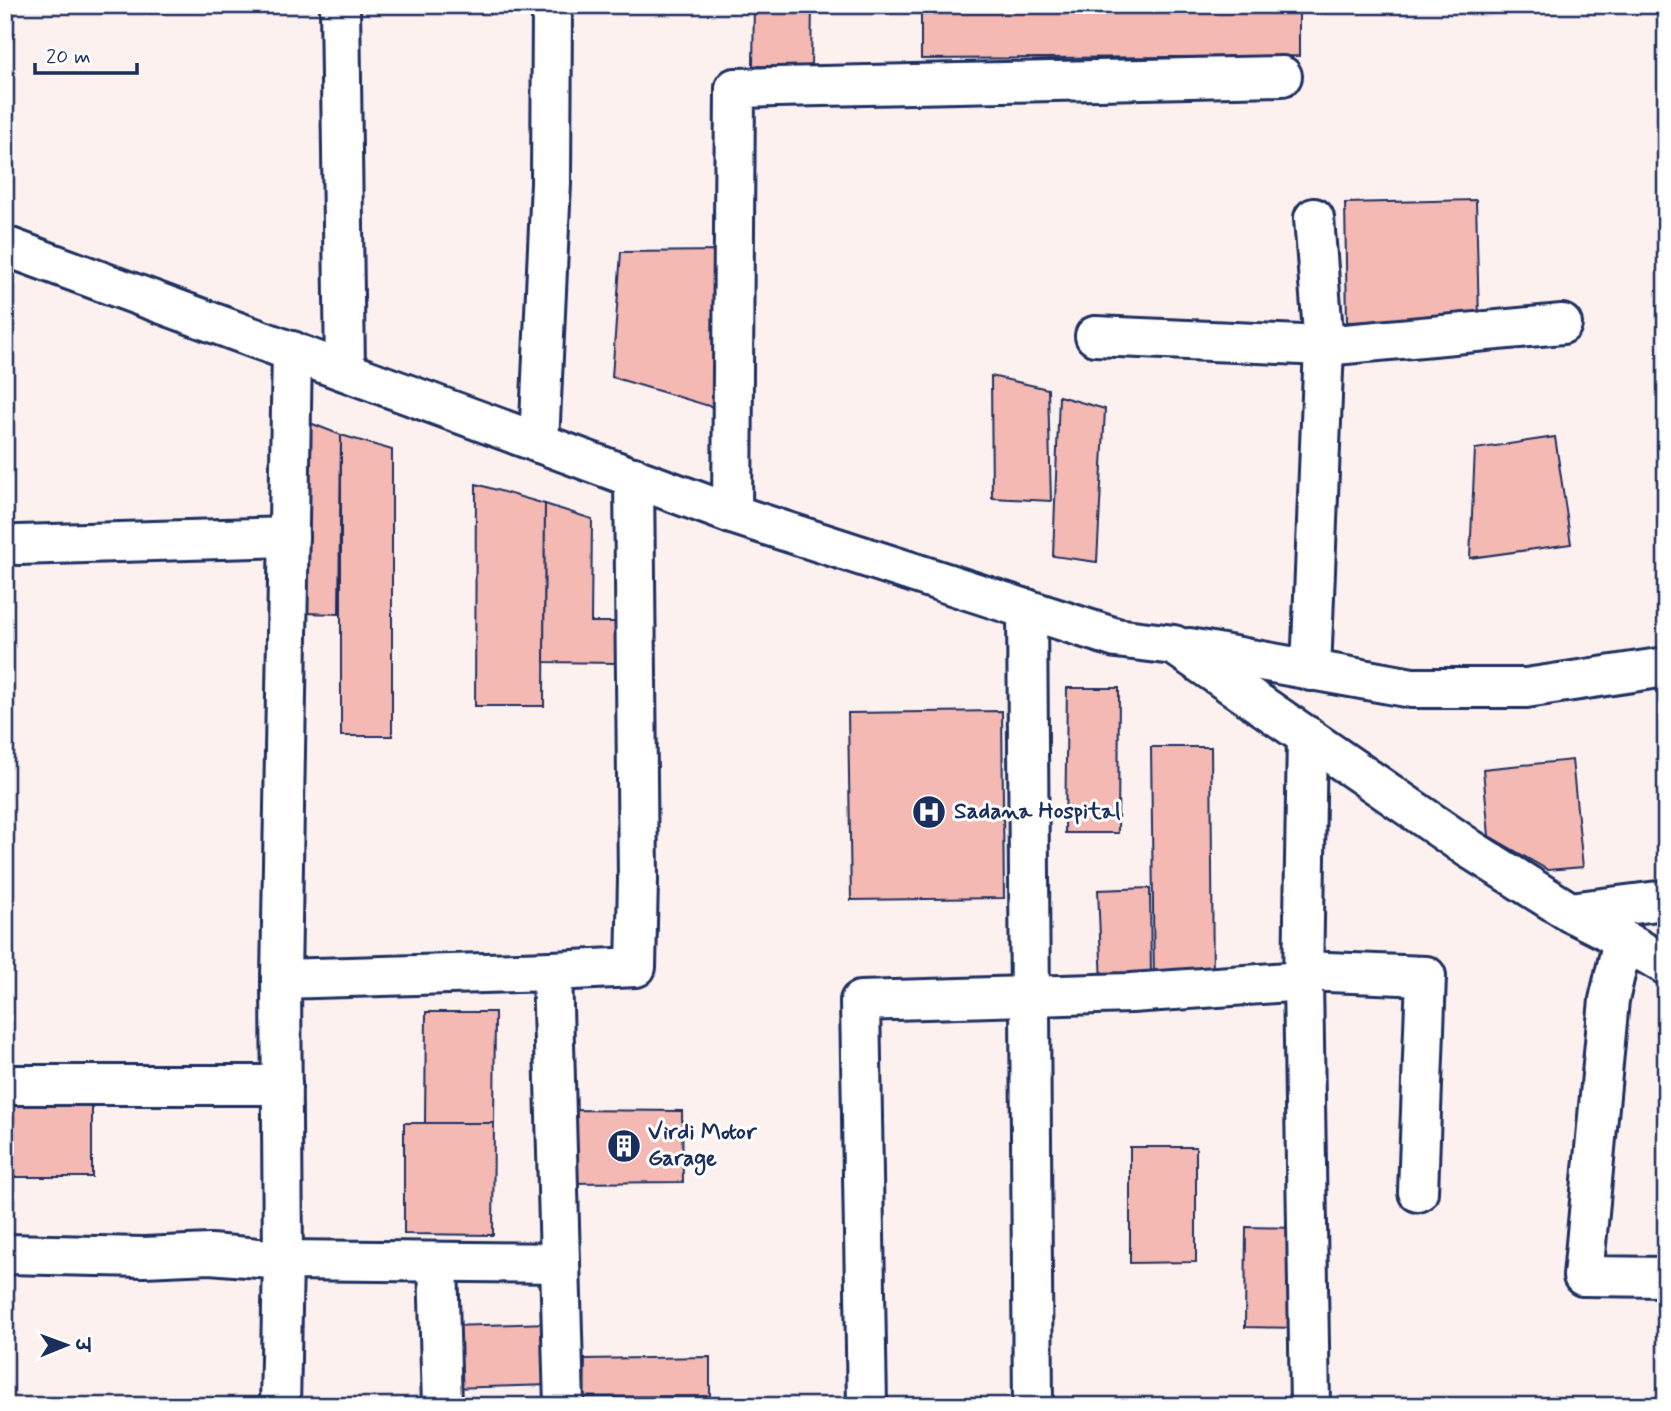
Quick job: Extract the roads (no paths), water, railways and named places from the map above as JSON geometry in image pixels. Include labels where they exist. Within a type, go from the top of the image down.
[{"type":"street","points":[[340,5],[345,370]]},
{"type":"street","points":[[539,443],[551,183],[552,5]]},
{"type":"street","points":[[732,513],[734,88],[1282,76]]},
{"type":"street","points":[[1311,671],[1324,346],[1314,218]]},
{"type":"street","points":[[5,246],[732,513],[1116,638],[1174,645],[1412,688],[1526,688],[1666,667]]},
{"type":"street","points":[[1095,336],[1324,346],[1562,324]]},
{"type":"street","points":[[280,1406],[283,1260],[281,979],[292,351]]},
{"type":"street","points":[[281,979],[636,967],[638,865],[634,477]]},
{"type":"street","points":[[18,545],[289,537]]},
{"type":"street","points":[[1027,609],[1033,1406]]},
{"type":"street","points":[[1174,645],[1470,849],[1570,912],[1666,965]]},
{"type":"street","points":[[1307,736],[1303,976],[1310,1406]]},
{"type":"street","points":[[1570,912],[1666,900]]},
{"type":"street","points":[[1623,940],[1609,1000],[1583,1276],[1666,1277]]},
{"type":"street","points":[[552,971],[564,1406]]},
{"type":"street","points":[[867,1406],[860,1001],[1030,997],[1303,976],[1426,976],[1418,1192]]},
{"type":"street","points":[[5,1085],[282,1085]]},
{"type":"street","points":[[5,1254],[210,1254],[283,1260],[560,1263]]},
{"type":"street","points":[[438,1262],[442,1406]]},
{"type":"place","name":"Sadana Hospital","points":[[929,812]]},
{"type":"place","name":"Virdi Motor Garage","points":[[624,1146]]}]
